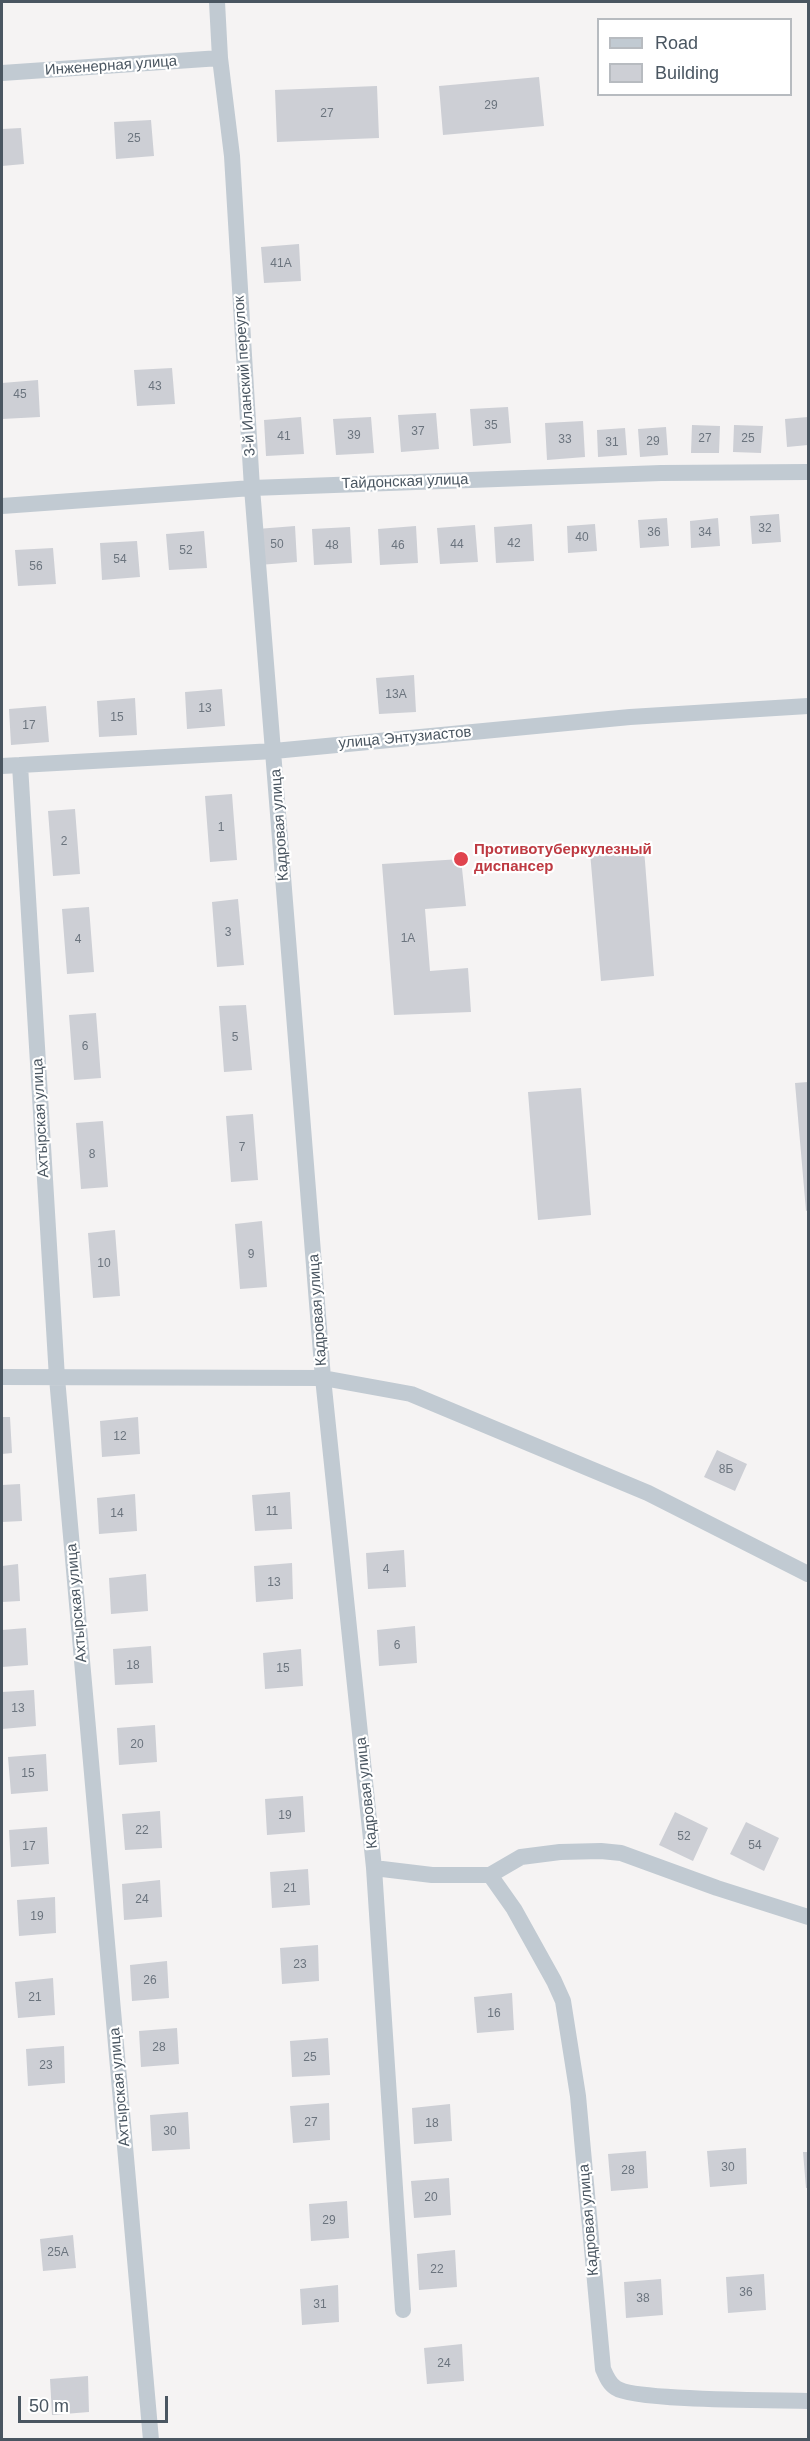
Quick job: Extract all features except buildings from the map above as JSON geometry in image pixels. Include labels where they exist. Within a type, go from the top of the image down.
[{"type":"street","name":"3-й Иланский переулок","points":[[217,2],[220,58],[232,156],[252,488],[274,751]]},
{"type":"street","name":"Инженерная улица","points":[[2,73],[220,58]]},
{"type":"street","name":"Тайдонская улица","points":[[2,507],[252,488],[661,473],[808,472]]},
{"type":"street","name":"улица Энтузиастов","points":[[2,766],[274,751],[630,717],[808,706]]},
{"type":"street","name":"Кадровая улица","points":[[274,751],[323,1378],[374,1868],[402,2310]]},
{"type":"street","name":"Ахтырская улица","points":[[20,765],[57,1378],[151,2439]]},
{"type":"street","points":[[2,1377],[323,1378],[411,1394],[648,1493],[808,1574]]},
{"type":"street","points":[[490,1875],[521,1857],[560,1852],[621,1853],[717,1888],[808,1917]]},
{"type":"street","name":"Кадровая улица","points":[[374,1868],[432,1875],[490,1875],[514,1909],[555,1980],[564,2001],[578,2096],[603,2369],[608,2380],[615,2388],[626,2392],[668,2396],[808,2401]]},
{"type":"place","name":"Противотуберкулезный диспансер","points":[[461,859]]}]
